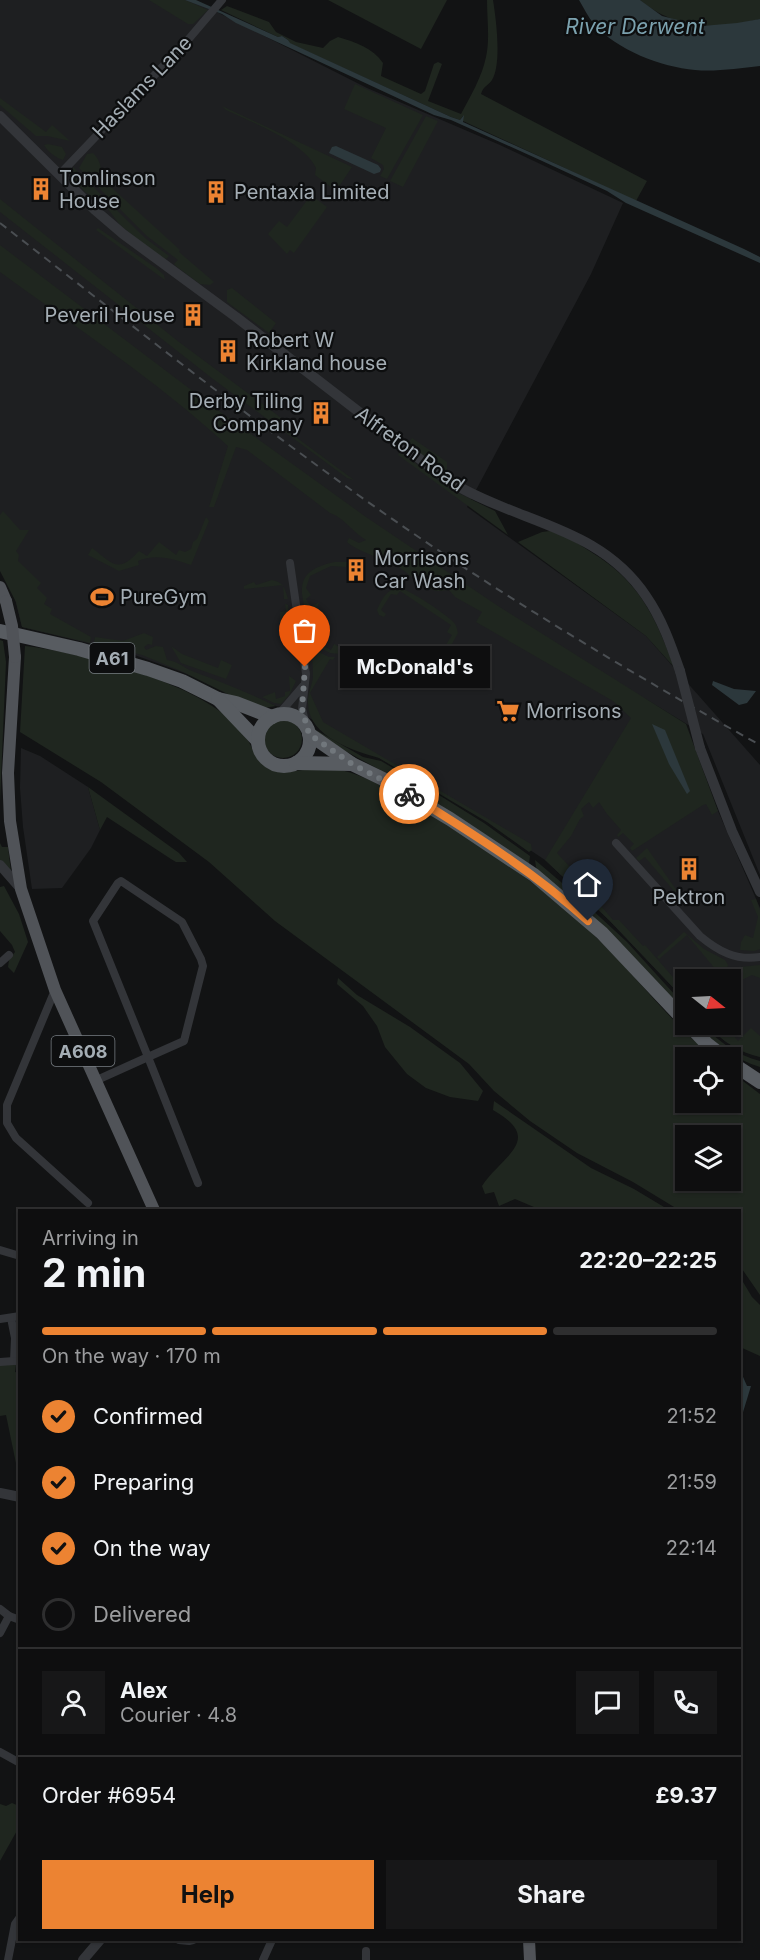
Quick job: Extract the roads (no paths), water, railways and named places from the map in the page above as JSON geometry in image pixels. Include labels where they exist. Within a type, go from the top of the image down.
[{"type":"highway","name":"A61","points":[[0,631],[133,664],[182,681],[219,699],[276,715]]},
{"type":"highway","name":"A61","points":[[219,699],[258,741]]},
{"type":"highway","points":[[352,764],[282,765],[273,763],[262,754],[258,741],[261,727],[276,715],[294,716],[307,730],[352,764],[383,779],[450,819],[534,875],[609,940],[675,1010]]},
{"type":"highway","points":[[296,763],[307,750],[307,730]]},
{"type":"highway","points":[[698,1035],[711,1047]]},
{"type":"highway","points":[[741,1066],[760,1071]]},
{"type":"highway","points":[[741,1069],[760,1082]]},
{"type":"main road","name":"A608","points":[[0,587],[12,626],[15,657],[5,822],[21,889],[55,990],[154,1209]]},
{"type":"main road","points":[[529,1941],[530,1960]]},
{"type":"street","name":"Haslams Lane","points":[[60,174],[222,0]]},
{"type":"street","name":"Alfreton Road","points":[[0,116],[95,210],[123,234],[236,317],[379,429],[450,481],[476,496],[570,533],[590,544],[616,562],[637,583],[656,610],[680,671],[700,748],[732,831],[760,892]]},
{"type":"street","points":[[290,563],[305,667],[302,709],[307,730]]},
{"type":"street","points":[[276,715],[305,683]]},
{"type":"street","points":[[616,843],[684,919],[711,945],[735,956],[760,957]]},
{"type":"street","points":[[0,866],[21,889]]},
{"type":"street","points":[[97,1080],[147,1057],[184,1041],[203,966],[182,922],[121,880],[93,921],[147,1057],[198,1183]]},
{"type":"street","points":[[2,965],[9,956]]},
{"type":"street","points":[[55,990],[9,1097],[5,1117],[9,1129],[16,1138],[88,1203]]},
{"type":"street","points":[[0,1250],[18,1255]]},
{"type":"street","points":[[0,1320],[15,1317],[17,1361],[0,1362]]},
{"type":"street","points":[[0,1493],[18,1497]]},
{"type":"street","points":[[0,1609],[18,1619]]},
{"type":"street","points":[[0,1634],[9,1616]]},
{"type":"street","points":[[0,1752],[18,1762]]},
{"type":"street","points":[[8,1960],[16,1941],[15,1924],[18,1920]]},
{"type":"street","points":[[83,1960],[99,1941]]},
{"type":"street","points":[[262,1960],[272,1941]]},
{"type":"water","points":[[185,0],[196,0],[278,37],[282,36],[290,43],[451,117],[460,120],[464,115],[463,122],[744,249],[760,257],[760,263],[626,203],[607,191],[540,160],[451,120],[434,115],[236,23],[222,14]]},
{"type":"water","name":"River Derwent","points":[[579,0],[640,0],[662,16],[702,26],[760,19],[760,66],[703,70],[668,65],[640,56],[604,33],[592,21]]},
{"type":"water","points":[[336,146],[378,165],[380,172],[374,174],[329,153],[332,147]]},
{"type":"water","points":[[713,681],[734,689],[756,691],[747,703],[739,705],[712,685]]},
{"type":"water","points":[[652,724],[665,730],[690,791],[687,794],[669,764]]},
{"type":"water","points":[[741,1372],[747,1386],[751,1386],[741,1419]]},
{"type":"railway","points":[[0,223],[259,423],[397,522],[550,622],[760,745]]},
{"type":"place","name":"Tomlinson House","points":[[41,189]]},
{"type":"place","name":"Pentaxia Limited","points":[[216,192]]},
{"type":"place","name":"Peveril House","points":[[193,315]]},
{"type":"place","name":"Robert W Kirkland house","points":[[228,351]]},
{"type":"place","name":"Derby Tiling Company","points":[[321,413]]},
{"type":"place","name":"Morrisons Car Wash","points":[[356,570]]},
{"type":"place","name":"PureGym","points":[[102,597]]},
{"type":"place","name":"McDonald's","points":[[305,667]]},
{"type":"place","name":"Morrisons","points":[[508,711]]},
{"type":"place","name":"Pektron","points":[[689,869]]}]
